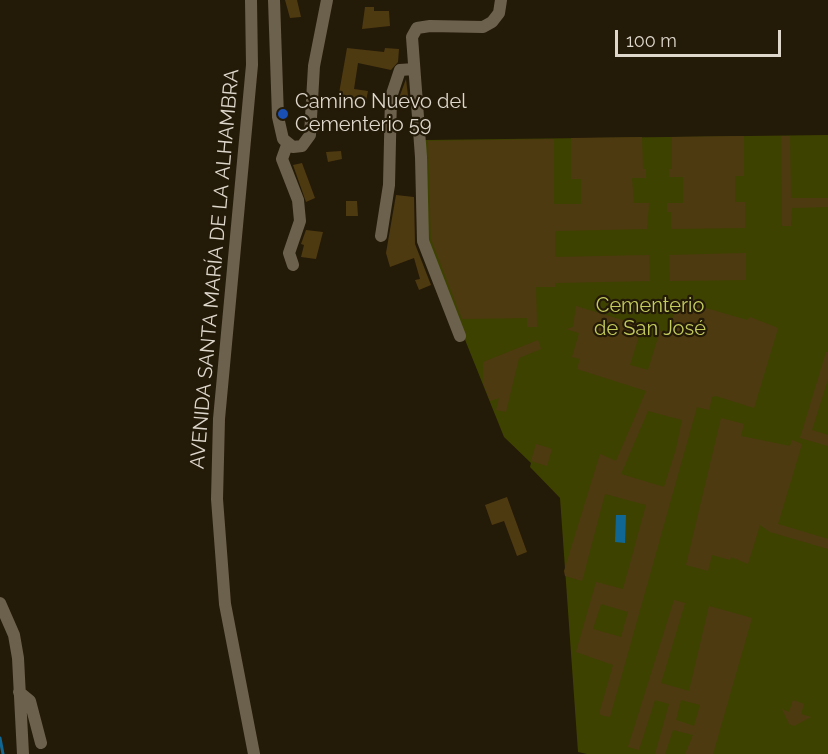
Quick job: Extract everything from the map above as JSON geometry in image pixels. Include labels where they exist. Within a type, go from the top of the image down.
[{"type":"street","name":"AVENIDA SANTA MARÍA DE LA ALHAMBRA","points":[[251,0],[251,72],[219,418],[217,499],[225,604],[254,754]]},
{"type":"street","points":[[274,0],[278,117],[283,139],[287,145]]},
{"type":"street","points":[[287,145],[302,146],[310,135],[314,66],[327,0]]},
{"type":"street","points":[[460,336],[423,241],[412,37],[417,28],[430,26],[483,27],[492,22],[499,13],[501,0]]},
{"type":"street","points":[[381,236],[389,185],[391,97],[399,70],[414,69]]},
{"type":"street","points":[[287,145],[282,159],[298,200],[300,221],[289,253],[293,265]]},
{"type":"street","points":[[0,603],[14,635],[23,754]]},
{"type":"street","points":[[19,692],[30,701],[41,743]]},
{"type":"green space","name":"Cementerio de San José","points":[[828,135],[828,754],[587,754],[578,752],[560,498],[530,467],[531,463],[504,437],[425,240],[424,140]]},
{"type":"water","points":[[616,515],[626,515],[625,543],[615,542]]},
{"type":"building","points":[[285,0],[297,0],[301,17],[290,18]]},
{"type":"building","points":[[365,7],[374,7],[374,11],[389,11],[390,26],[362,29]]},
{"type":"building","points":[[347,48],[384,52],[385,48],[399,49],[398,62],[391,70],[358,63],[354,89],[368,91],[366,101],[338,99]]},
{"type":"building","points":[[406,79],[409,104],[399,105],[399,98]]},
{"type":"building","points":[[744,136],[744,176],[735,176],[735,202],[745,202],[745,228],[671,229],[671,212],[667,212],[667,203],[683,203],[683,177],[669,177],[669,169],[672,169],[672,137]]},
{"type":"building","points":[[781,136],[790,136],[791,198],[828,198],[828,207],[792,208],[791,226],[782,226]]},
{"type":"building","points":[[642,137],[643,169],[646,169],[646,178],[632,178],[634,203],[649,203],[647,229],[555,231],[555,257],[649,255],[650,281],[555,283],[555,287],[536,287],[537,327],[527,327],[527,318],[462,319],[431,239],[428,141],[554,139],[554,204],[581,204],[581,179],[571,179],[571,138]]},
{"type":"building","points":[[341,151],[342,159],[328,162],[326,152]]},
{"type":"building","points":[[302,163],[315,198],[306,202],[293,165]]},
{"type":"building","points":[[396,195],[414,197],[415,244],[431,285],[419,290],[415,280],[420,279],[414,258],[390,267],[386,253]]},
{"type":"building","points":[[346,201],[357,201],[358,216],[346,216]]},
{"type":"building","points":[[306,230],[323,232],[316,259],[301,257],[304,245],[301,244]]},
{"type":"building","points":[[746,253],[746,280],[670,281],[669,255]]},
{"type":"building","points":[[678,300],[747,320],[750,317],[778,328],[754,408],[716,396],[712,397],[709,410],[697,407],[610,717],[599,714],[613,665],[576,652],[596,582],[623,589],[646,505],[605,494],[582,581],[565,576],[564,571],[600,454],[616,461],[646,391],[577,369],[580,359],[572,357],[579,333],[566,329],[573,327],[576,306],[642,326],[630,365],[648,370],[660,331],[668,333]],"holes":[[[648,411],[682,420],[664,487],[621,474]],[[601,604],[628,612],[621,637],[593,629]]]},
{"type":"building","points":[[538,340],[541,349],[519,358],[506,412],[496,410],[499,398],[490,401],[483,383],[483,362]]},
{"type":"building","points":[[826,352],[828,352],[828,379],[812,430],[828,435],[828,446],[800,438]]},
{"type":"building","points":[[721,418],[744,424],[741,436],[790,446],[792,440],[802,444],[778,524],[828,539],[828,549],[770,532],[760,525],[748,564],[731,557],[730,560],[712,555],[708,571],[686,565]]},
{"type":"building","points":[[536,444],[552,449],[547,466],[531,461]]},
{"type":"building","points":[[507,497],[527,552],[517,556],[504,521],[492,525],[485,505]]},
{"type":"building","points":[[674,600],[685,603],[661,683],[689,691],[709,606],[752,618],[713,754],[685,754],[693,735],[673,730],[665,754],[655,754],[669,704],[655,700],[639,750],[628,747]],"holes":[[[681,700],[700,705],[694,726],[676,720]]]},
{"type":"building","points":[[793,700],[804,704],[801,714],[811,717],[794,726],[789,724],[782,709],[789,712]]},
{"type":"waterway","points":[[0,738],[3,754]]},
{"type":"place","name":"Camino Nuevo del Cementerio 59","points":[[283,114]]}]
